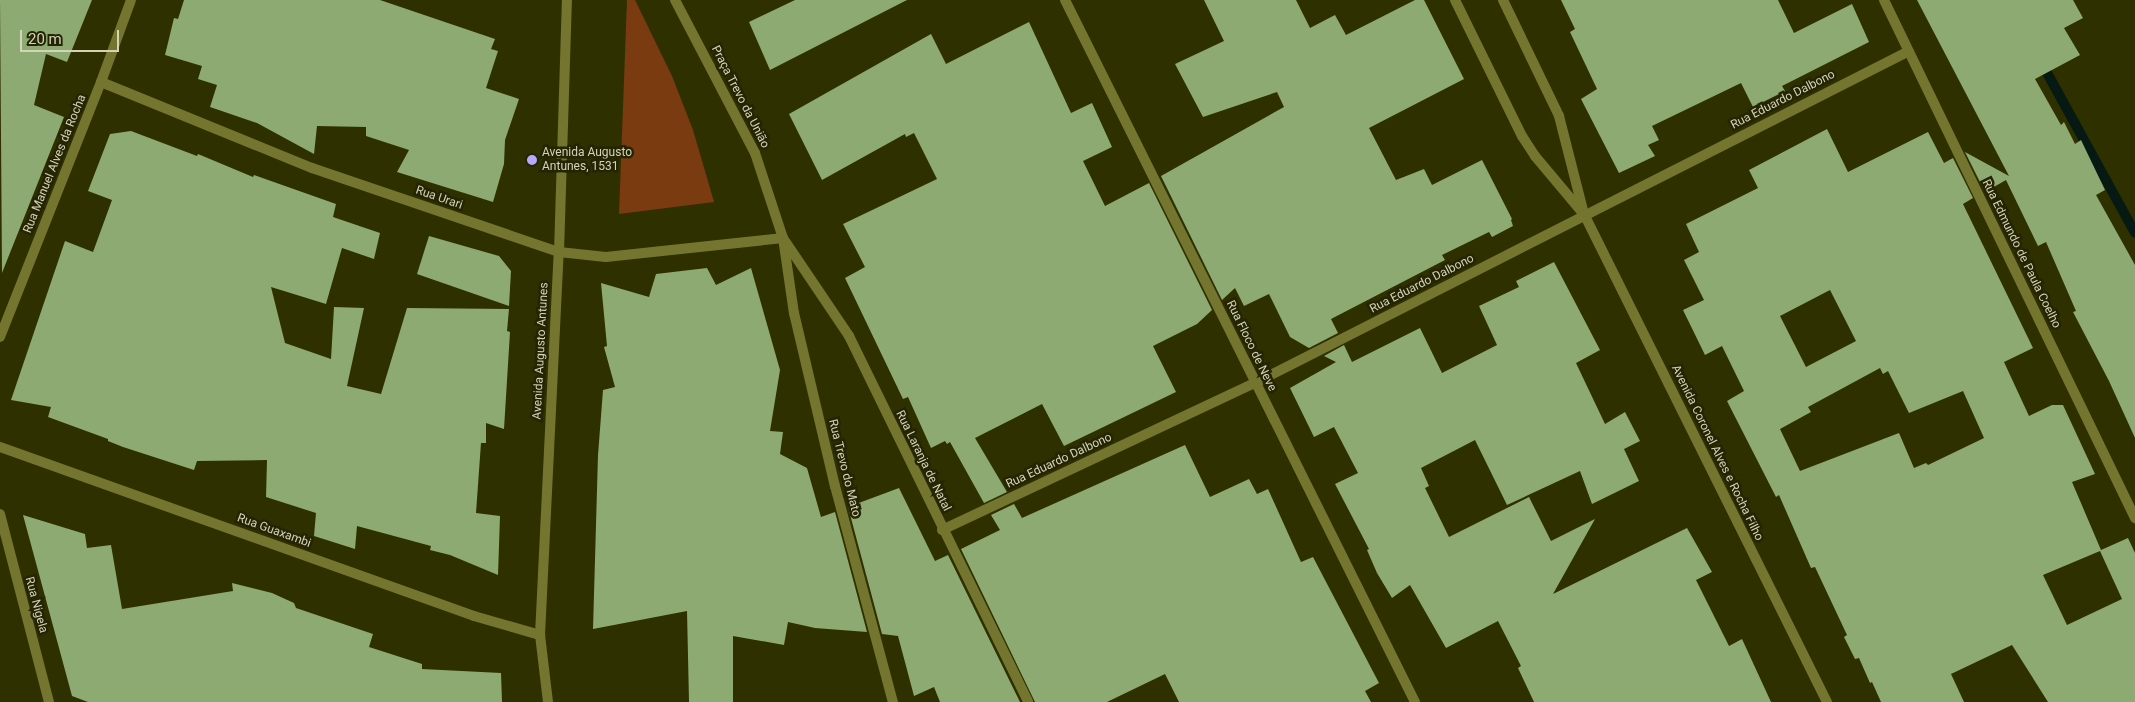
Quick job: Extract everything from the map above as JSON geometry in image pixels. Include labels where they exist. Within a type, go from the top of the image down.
[{"type":"street","name":"Rua Manuel Alves da Rocha","points":[[0,337],[132,0]]},
{"type":"street","name":"Avenida Augusto Antunes","points":[[548,702],[540,635],[559,252],[567,0]]},
{"type":"street","name":"Praça Trevo da União","points":[[676,0],[756,153],[783,238]]},
{"type":"street","name":"Rua Floco de Neve","points":[[1065,0],[1415,702]]},
{"type":"street","name":"Avenida Coronel Alves e Rocha Filho","points":[[1455,0],[1522,136],[1535,156],[1584,214]]},
{"type":"street","name":"Avenida Coronel Alves e Rocha Filho","points":[[1503,0],[1559,116],[1584,214],[1827,702]]},
{"type":"street","name":"Rua Edmundo de Paula Coelho","points":[[1884,0],[2135,518]]},
{"type":"street","name":"Rua Eduardo Dalbono","points":[[942,530],[1255,383],[1584,214],[1909,51]]},
{"type":"street","name":"Rua Urari","points":[[101,82],[312,168],[559,252],[606,257],[783,238]]},
{"type":"street","name":"Rua Laranja de Natal","points":[[783,238],[849,336],[942,530],[1028,702]]},
{"type":"street","name":"Rua Trevo do Mato","points":[[783,238],[796,322],[835,486],[893,702]]},
{"type":"street","name":"Rua Guaxambi","points":[[0,447],[474,616],[540,635]]},
{"type":"street","name":"Rua Nigela","points":[[0,514],[49,702]]},
{"type":"shaded area","points":[[627,0],[635,0],[672,76],[693,130],[714,202],[619,214]]},
{"type":"building","points":[[0,0],[92,0],[67,62],[46,54],[34,105],[64,117],[2,273]]},
{"type":"building","points":[[184,0],[380,0],[495,39],[491,49],[498,51],[486,88],[519,99],[505,140],[504,164],[493,202],[397,172],[409,150],[366,136],[366,127],[317,126],[314,154],[257,123],[210,107],[217,85],[198,79],[202,66],[165,55],[174,18],[178,19]]},
{"type":"building","points":[[795,0],[907,0],[770,70],[749,22]]},
{"type":"building","points":[[1204,0],[1296,0],[1310,28],[1335,15],[1346,35],[1415,0],[1424,0],[1464,79],[1369,128],[1396,180],[1424,169],[1432,185],[1482,160],[1512,219],[1513,226],[1492,237],[1489,232],[1442,255],[1445,260],[1331,319],[1338,333],[1309,348],[1290,337],[1269,294],[1244,306],[1235,288],[1222,300],[1161,176],[1284,107],[1277,92],[1203,117],[1175,64],[1224,41]]},
{"type":"building","points":[[1561,0],[1778,0],[1794,33],[1852,4],[1869,42],[1782,86],[1785,91],[1753,107],[1741,83],[1652,126],[1659,140],[1648,145],[1655,156],[1619,173],[1581,99],[1597,89],[1570,32],[1575,29]]},
{"type":"building","points":[[1917,0],[2073,0],[2083,18],[2064,28],[2080,55],[2035,79],[2061,125],[2064,122],[2075,144],[2081,140],[2105,190],[2096,195],[2135,265],[2135,438],[2109,381],[2073,312],[2076,311],[2046,242],[2038,246],[2006,180],[1985,192],[1965,152],[2009,176]]},
{"type":"building","points":[[1029,22],[1071,113],[1092,103],[1112,147],[1083,161],[1105,206],[1149,183],[1212,310],[1197,324],[1153,346],[1176,392],[1064,446],[1042,404],[975,438],[1007,492],[984,503],[950,442],[947,444],[945,441],[931,448],[908,397],[903,399],[845,278],[865,267],[843,224],[937,179],[914,133],[906,137],[905,134],[822,180],[789,114],[931,34],[946,64]]},
{"type":"building","points":[[1827,129],[1848,172],[1928,132],[1944,163],[1953,158],[1973,198],[1963,204],[2033,348],[2004,362],[2029,416],[2052,405],[2063,405],[2095,474],[2072,482],[2101,550],[2128,538],[2135,553],[2135,702],[2048,702],[2012,645],[1951,674],[1964,702],[1881,702],[1859,658],[1855,659],[1844,637],[1847,635],[1815,567],[1811,568],[1779,495],[1776,497],[1727,401],[1744,391],[1722,346],[1705,355],[1683,310],[1704,300],[1684,260],[1699,252],[1686,224],[1758,188],[1749,170]],"holes":[[[1830,290],[1856,341],[1806,367],[1780,316]],[[1880,368],[1883,374],[1888,371],[1909,413],[1963,391],[1984,438],[1928,465],[1926,463],[1914,468],[1899,433],[1800,471],[1780,429],[1811,412],[1808,407]],[[2100,551],[2122,599],[2067,625],[2043,575]]]},
{"type":"building","points":[[131,131],[197,156],[198,154],[253,177],[254,175],[336,204],[333,217],[380,233],[374,259],[342,248],[326,304],[271,287],[285,343],[331,359],[334,307],[364,308],[347,386],[381,394],[407,308],[509,309],[507,331],[510,332],[504,429],[486,423],[486,443],[481,443],[476,513],[500,516],[498,575],[450,555],[430,550],[431,546],[357,526],[355,549],[314,536],[316,513],[266,497],[267,460],[197,461],[194,470],[123,447],[108,441],[108,439],[48,417],[51,407],[11,400],[65,241],[93,252],[112,200],[88,191],[110,134]]},
{"type":"building","points":[[429,236],[499,256],[511,271],[509,306],[417,274]]},
{"type":"building","points":[[1554,262],[1600,350],[1576,363],[1605,424],[1625,412],[1640,441],[1624,449],[1639,481],[1592,504],[1580,471],[1507,505],[1475,440],[1421,468],[1429,486],[1425,488],[1449,537],[1529,497],[1551,541],[1595,519],[1553,594],[1687,528],[1712,572],[1696,580],[1729,646],[1742,639],[1771,702],[1534,702],[1518,668],[1521,666],[1498,621],[1446,648],[1410,585],[1392,598],[1377,573],[1367,550],[1369,549],[1335,484],[1358,473],[1334,427],[1314,437],[1290,388],[1336,362],[1324,356],[1344,345],[1352,362],[1420,328],[1442,373],[1497,345],[1479,306],[1519,287],[1516,281]]},
{"type":"building","points":[[707,268],[716,285],[751,268],[780,370],[770,431],[783,432],[780,454],[807,468],[821,517],[835,512],[867,632],[815,628],[788,622],[784,645],[733,636],[733,702],[689,702],[687,611],[593,629],[598,455],[603,390],[615,387],[604,347],[607,346],[601,283],[649,297],[656,274]]},
{"type":"building","points":[[1185,445],[1210,497],[1249,479],[1257,494],[1268,489],[1301,562],[1313,557],[1379,683],[1365,691],[1371,702],[1179,702],[1165,674],[1107,702],[1035,702],[961,549],[1000,530],[991,515],[1014,504],[1022,518]]},
{"type":"building","points":[[899,488],[935,561],[948,555],[1020,702],[940,702],[934,687],[914,696],[898,636],[882,634],[848,507]]},
{"type":"building","points":[[23,515],[85,534],[87,548],[111,545],[122,609],[233,591],[232,583],[272,593],[294,603],[296,608],[373,634],[369,647],[422,664],[422,669],[501,673],[502,702],[88,702],[72,696]]},
{"type":"waterway","points":[[2040,60],[2135,233]]},
{"type":"place","name":"Avenida Augusto Antunes, 1531","points":[[532,160]]}]
